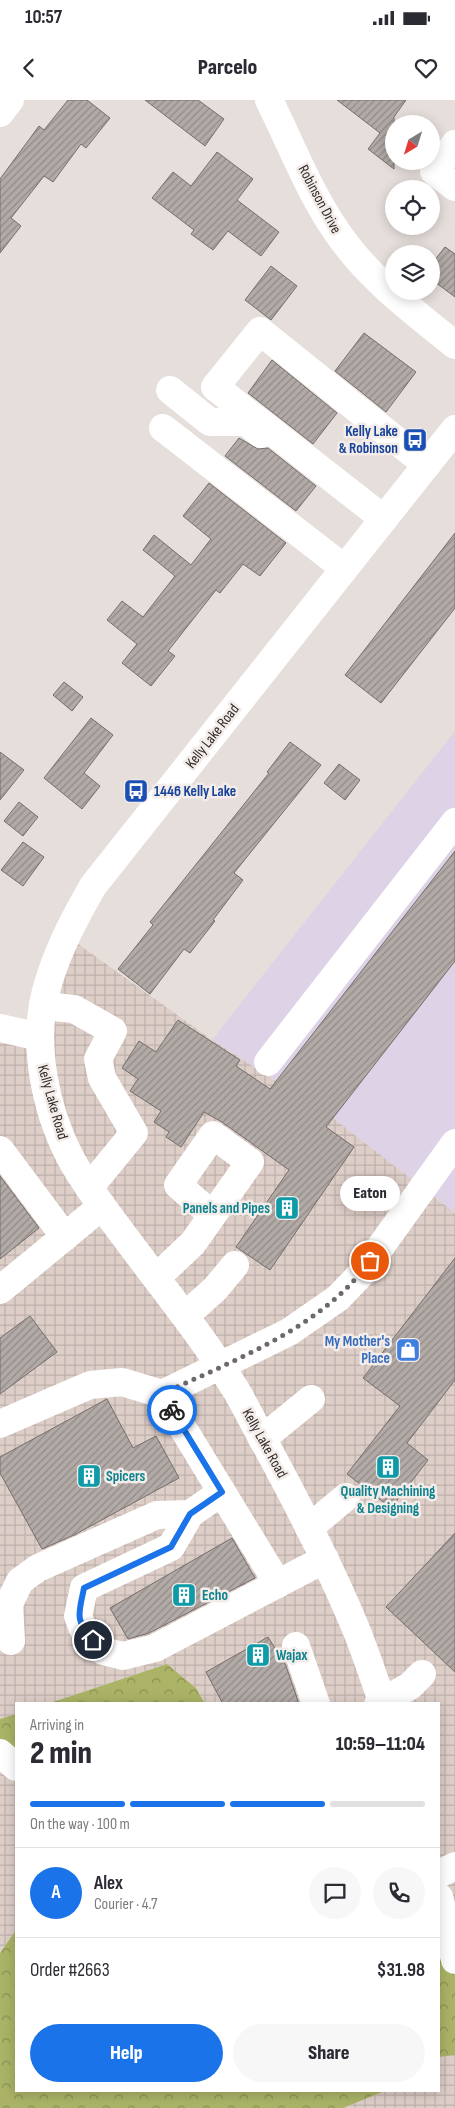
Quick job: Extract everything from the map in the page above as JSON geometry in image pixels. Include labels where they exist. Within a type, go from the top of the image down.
[{"type":"street","points":[[0,113],[10,100]]},
{"type":"street","name":"Robinson Drive","points":[[268,100],[320,205],[337,233],[375,278],[455,345]]},
{"type":"street","points":[[455,144],[434,171],[455,187]]},
{"type":"street","points":[[382,522],[216,388],[221,380],[260,331],[427,464]]},
{"type":"street","points":[[170,390],[210,422],[246,422],[382,522]]},
{"type":"street","points":[[163,428],[344,568]]},
{"type":"street","name":"Kelly Lake Road","points":[[381,1702],[359,1636],[325,1559],[236,1392],[185,1316],[96,1197],[70,1156],[55,1120],[40,1054],[40,1036],[46,990],[65,935],[93,886],[455,429]]},
{"type":"street","points":[[268,1062],[452,831]]},
{"type":"street","points":[[0,1290],[65,1236],[96,1197],[134,1133],[102,1078],[98,1059],[113,1031],[74,1009],[43,1006]]},
{"type":"street","points":[[0,1028],[40,1036]]},
{"type":"street","points":[[162,1394],[288,1332],[338,1298],[361,1274],[455,1143]]},
{"type":"street","points":[[0,1150],[65,1236]]},
{"type":"street","points":[[156,1278],[193,1243],[212,1215]]},
{"type":"street","points":[[185,1316],[215,1289],[234,1265]]},
{"type":"street","points":[[0,1424],[90,1385],[122,1382],[162,1394],[278,1584]]},
{"type":"street","points":[[262,1440],[311,1399]]},
{"type":"street","points":[[222,1492],[190,1514],[171,1547],[84,1588],[78,1616],[83,1629],[104,1651],[123,1656],[155,1648],[325,1559]]},
{"type":"street","points":[[309,1528],[346,1497]]},
{"type":"street","points":[[11,1641],[9,1604],[20,1581],[38,1568],[157,1515],[190,1514]]},
{"type":"street","points":[[296,1646],[315,1702]]},
{"type":"street","points":[[383,1702],[410,1686],[422,1674]]},
{"type":"street","points":[[0,1753],[15,1766]]},
{"type":"street","points":[[440,1874],[455,1866]]},
{"type":"street","points":[[444,1910],[455,1960]]},
{"type":"shaded area","points":[[455,731],[455,1213],[329,1115],[212,1040]]},
{"type":"shaded area","points":[[67,936],[212,1040],[329,1115],[455,1213],[455,1967],[440,1907],[440,1702],[204,1702],[196,1688],[167,1664],[53,1702],[15,1702],[15,1714],[0,1719],[0,1028],[41,1038]]},
{"type":"shaded area","points":[[0,1756],[15,1768],[15,1931],[0,1953]]},
{"type":"shaded area","points":[[455,2055],[455,2108],[343,2108],[383,2092],[440,2092],[440,2057]]},
{"type":"green space","points":[[167,1664],[196,1688],[204,1702],[53,1702]]},
{"type":"green space","points":[[15,1714],[15,1768],[0,1756],[0,1719]]},
{"type":"green space","points":[[440,1920],[455,1967],[455,2055],[440,2057]]},
{"type":"green space","points":[[15,1931],[15,2092],[383,2092],[343,2108],[0,2108],[0,1953]]},
{"type":"building","points":[[68,100],[87,100],[110,118],[86,148],[81,144],[53,182],[44,176],[11,218],[21,226],[0,253],[0,179],[39,126],[44,130]]},
{"type":"building","points":[[145,100],[198,100],[224,119],[205,146]]},
{"type":"building","points":[[337,100],[406,100],[395,115],[385,115],[385,162],[368,149],[380,133]]},
{"type":"building","points":[[217,152],[253,179],[237,200],[279,232],[261,256],[228,231],[213,250],[191,234],[194,230],[152,198],[173,172],[191,186]]},
{"type":"building","points":[[445,247],[455,254],[455,297],[440,286],[440,253]]},
{"type":"building","points":[[271,266],[297,286],[271,320],[245,300]]},
{"type":"building","points":[[364,333],[416,372],[386,412],[335,371]]},
{"type":"building","points":[[272,360],[337,413],[313,444],[248,393]]},
{"type":"building","points":[[239,438],[258,449],[268,448],[316,486],[296,511],[225,456]]},
{"type":"building","points":[[209,483],[286,543],[260,576],[243,564],[220,593],[216,590],[168,651],[175,656],[151,686],[122,663],[137,644],[107,620],[122,601],[143,617],[175,576],[143,550],[154,535],[191,565],[211,539],[183,516]]},
{"type":"building","points":[[455,533],[455,608],[381,703],[345,675]]},
{"type":"building","points":[[64,682],[83,697],[72,711],[53,695]]},
{"type":"building","points":[[91,718],[113,735],[84,773],[100,786],[82,809],[44,778]]},
{"type":"building","points":[[290,742],[321,765],[234,873],[243,880],[213,920],[215,921],[190,953],[184,949],[150,994],[118,969],[153,925],[150,922],[269,773],[267,772]]},
{"type":"building","points":[[0,752],[24,770],[0,800]]},
{"type":"building","points":[[339,764],[360,780],[345,800],[324,783]]},
{"type":"building","points":[[19,802],[38,817],[23,836],[4,821]]},
{"type":"building","points":[[23,842],[44,857],[23,886],[1,870]]},
{"type":"building","points":[[455,851],[455,961],[326,1127],[354,1147],[270,1270],[236,1247],[289,1170],[222,1122],[204,1112],[181,1147],[166,1137],[169,1132],[154,1122],[161,1111],[130,1091],[138,1079],[122,1068],[139,1041],[156,1052],[178,1020],[240,1060],[236,1066],[270,1089]]},
{"type":"building","points":[[0,1176],[39,1228],[0,1259]]},
{"type":"building","points":[[455,1258],[455,1380],[407,1443],[428,1460],[391,1508],[347,1474],[400,1406],[363,1378]]},
{"type":"building","points":[[30,1316],[57,1352],[0,1394],[0,1338]]},
{"type":"building","name":"Spicers","points":[[107,1399],[133,1448],[156,1436],[179,1478],[74,1535],[42,1549],[0,1473],[0,1457]]},
{"type":"building","points":[[455,1533],[455,1672],[386,1607]]},
{"type":"building","name":"Echo","points":[[232,1538],[255,1578],[149,1633],[128,1639],[110,1608]]},
{"type":"building","name":"Wajax","points":[[268,1637],[286,1666],[298,1702],[222,1702],[206,1672]]},
{"type":"way so far","points":[[172,1410],[162,1394],[288,1332],[338,1298],[361,1274],[370,1261]]},
{"type":"place","name":"Kelly Lake & Robinson","points":[[415,440]]},
{"type":"place","name":"1446 Kelly Lake","points":[[136,791]]},
{"type":"place","name":"Panels and Pipes","points":[[287,1208]]},
{"type":"place","name":"Eaton","points":[[370,1261]]},
{"type":"place","name":"My Mother's Place","points":[[408,1350]]},
{"type":"place","name":"Quality Machining & Designing","points":[[388,1467]]},
{"type":"place","name":"Spicers","points":[[89,1476]]},
{"type":"place","name":"Echo","points":[[184,1595]]},
{"type":"place","name":"Wajax","points":[[258,1655]]},
{"type":"route","points":[[93,1640],[83,1629],[78,1616],[84,1588],[171,1547],[190,1514],[222,1492],[172,1410]]}]
